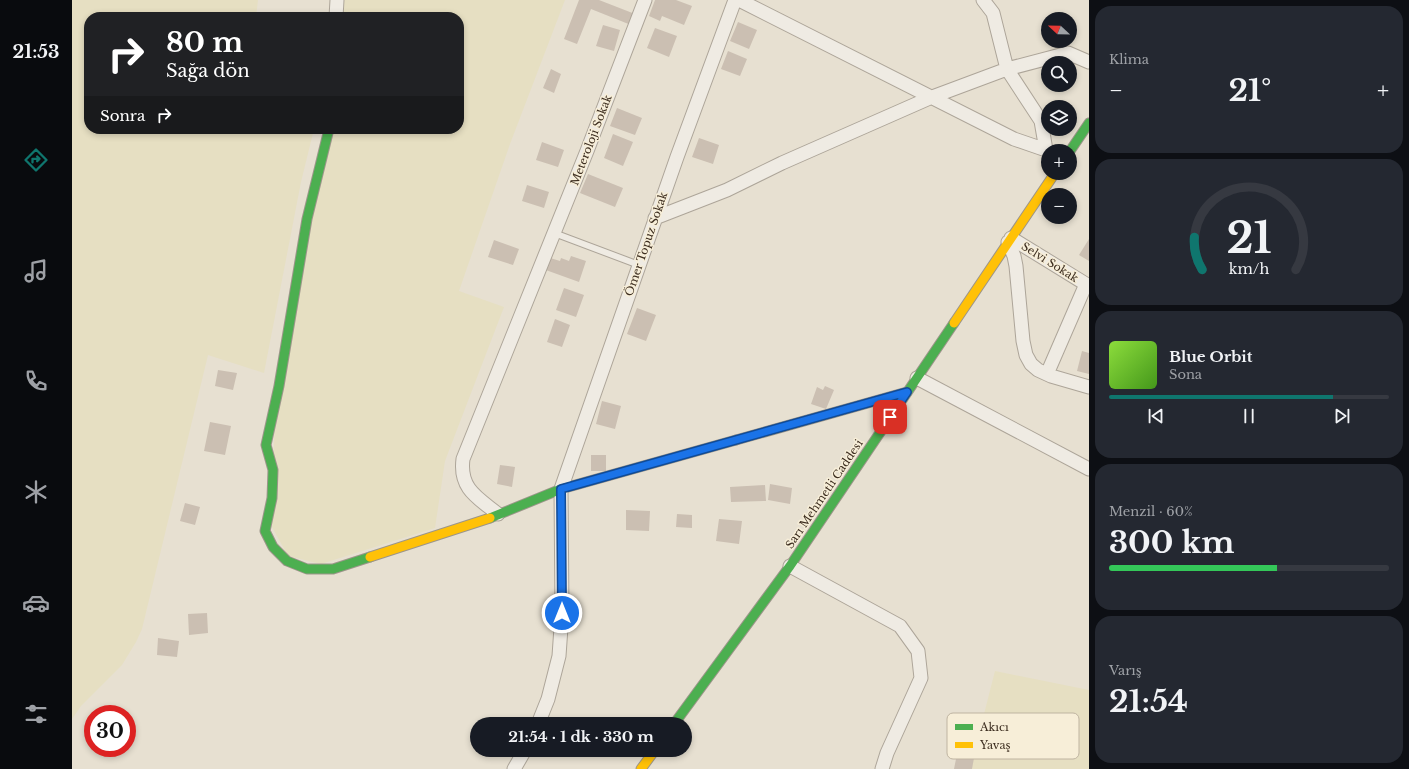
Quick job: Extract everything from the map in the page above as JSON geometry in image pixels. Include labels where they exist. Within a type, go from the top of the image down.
[{"type":"street","points":[[337,12],[338,0]]},
{"type":"street","name":"Meteroloji Sokak","points":[[498,514],[472,493],[467,487],[462,473],[463,459],[587,151],[645,0]]},
{"type":"street","name":"Ömer Topuz Sokak","points":[[541,717],[548,699],[559,656],[562,613],[561,489],[655,218],[735,0]]},
{"type":"street","points":[[739,0],[1014,139],[1041,149]]},
{"type":"street","points":[[984,0],[993,13],[1007,69],[1041,121],[1046,144]]},
{"type":"street","points":[[655,218],[727,190],[782,163],[932,97],[1007,69],[1068,53],[1089,62]]},
{"type":"street","points":[[1075,144],[1089,123]]},
{"type":"street","points":[[328,134],[307,218],[279,386],[266,445],[273,470],[272,498],[265,531],[273,547],[287,561],[307,569],[333,569],[498,514],[561,489],[907,392]]},
{"type":"street","name":"Sarı Mehmetli Caddesi","points":[[679,717],[790,566],[1050,180]]},
{"type":"street","points":[[1010,240],[1016,266],[1026,354],[1031,364],[1038,370],[1047,374],[1089,387]]},
{"type":"street","name":"Selvi Sokak","points":[[1010,240],[1087,285]]},
{"type":"street","points":[[1047,374],[1087,285]]},
{"type":"street","points":[[917,378],[1089,469]]},
{"type":"street","points":[[790,566],[900,626],[918,651],[921,678],[887,753],[882,769]]},
{"type":"street","points":[[514,769],[521,757]]},
{"type":"street","points":[[641,769],[650,757]]},
{"type":"lane","points":[[554,233],[639,265]]},
{"type":"shaded area","points":[[72,0],[258,0],[257,12],[84,12],[84,134],[313,134],[301,182],[264,373],[208,355],[142,629],[122,665],[81,706],[72,719]]},
{"type":"shaded area","points":[[336,0],[565,0],[510,144],[459,291],[504,307],[445,461],[435,528],[321,564],[288,556],[272,527],[275,402],[324,134],[464,134],[464,12],[335,12]]},
{"type":"shaded area","points":[[995,671],[1089,690],[1089,769],[970,769],[973,759],[1079,759],[1079,713],[984,713]]},
{"type":"building","points":[[579,0],[599,0],[635,14],[631,25],[591,9],[577,44],[564,39]]},
{"type":"building","points":[[655,0],[676,0],[692,6],[684,25],[662,16],[660,21],[649,16]]},
{"type":"building","points":[[738,22],[757,30],[749,49],[730,41]]},
{"type":"building","points":[[603,25],[620,30],[614,51],[596,46]]},
{"type":"building","points":[[655,28],[677,36],[669,57],[647,48]]},
{"type":"building","points":[[728,51],[747,59],[740,76],[721,69]]},
{"type":"building","points":[[551,69],[561,74],[554,93],[543,88]]},
{"type":"building","points":[[617,108],[642,118],[635,135],[610,126]]},
{"type":"building","points":[[613,134],[633,142],[623,166],[604,158]]},
{"type":"building","points":[[699,138],[719,145],[713,164],[692,157]]},
{"type":"building","points":[[542,142],[564,150],[558,167],[536,160]]},
{"type":"building","points":[[588,174],[623,188],[615,207],[580,193]]},
{"type":"building","points":[[527,185],[549,192],[544,208],[522,201]]},
{"type":"building","points":[[1089,239],[1089,261],[1079,255]]},
{"type":"building","points":[[494,240],[519,249],[513,265],[488,257]]},
{"type":"building","points":[[571,256],[586,261],[579,282],[543,269],[547,257],[560,261],[561,258],[569,261]]},
{"type":"building","points":[[564,288],[584,295],[576,317],[556,310]]},
{"type":"building","points":[[637,308],[656,315],[646,341],[627,334]]},
{"type":"building","points":[[555,319],[570,325],[562,347],[547,342]]},
{"type":"building","points":[[1082,351],[1089,353],[1089,374],[1077,371]]},
{"type":"building","points":[[218,370],[237,373],[233,390],[215,386]]},
{"type":"building","points":[[825,386],[834,390],[826,409],[811,404],[817,387],[823,390]]},
{"type":"building","points":[[602,401],[621,406],[615,429],[596,424]]},
{"type":"building","points":[[210,422],[231,426],[225,455],[204,451]]},
{"type":"building","points":[[591,455],[606,455],[606,471],[591,471]]},
{"type":"building","points":[[500,465],[515,467],[512,487],[497,484]]},
{"type":"building","points":[[770,484],[792,488],[790,504],[768,500]]},
{"type":"building","points":[[765,485],[766,501],[731,502],[730,487]]},
{"type":"building","points":[[185,503],[200,507],[195,525],[180,521]]},
{"type":"building","points":[[626,510],[650,511],[649,531],[626,530]]},
{"type":"building","points":[[677,514],[692,515],[692,528],[676,527]]},
{"type":"building","points":[[719,519],[742,521],[739,544],[716,541]]},
{"type":"building","points":[[207,613],[208,633],[189,635],[188,614]]},
{"type":"building","points":[[158,638],[179,641],[177,657],[157,655]]},
{"type":"building","points":[[956,759],[974,759],[972,769],[954,769]]},
{"type":"traffic: fast","points":[[1075,144],[1089,123]]},
{"type":"traffic: fast","points":[[328,134],[307,219],[279,386],[266,445],[273,470],[272,498],[265,531],[273,547],[287,561],[307,569],[333,569],[370,557]]},
{"type":"traffic: fast","points":[[679,717],[790,566],[954,323]]},
{"type":"traffic: fast","points":[[490,518],[561,489],[736,440]]},
{"type":"traffic: slow","points":[[954,323],[1050,180]]},
{"type":"traffic: slow","points":[[736,440],[907,392]]},
{"type":"traffic: slow","points":[[370,557],[490,518]]},
{"type":"traffic: slow","points":[[641,769],[650,757]]},
{"type":"route","points":[[562,613],[561,489],[907,392],[890,417]]}]
